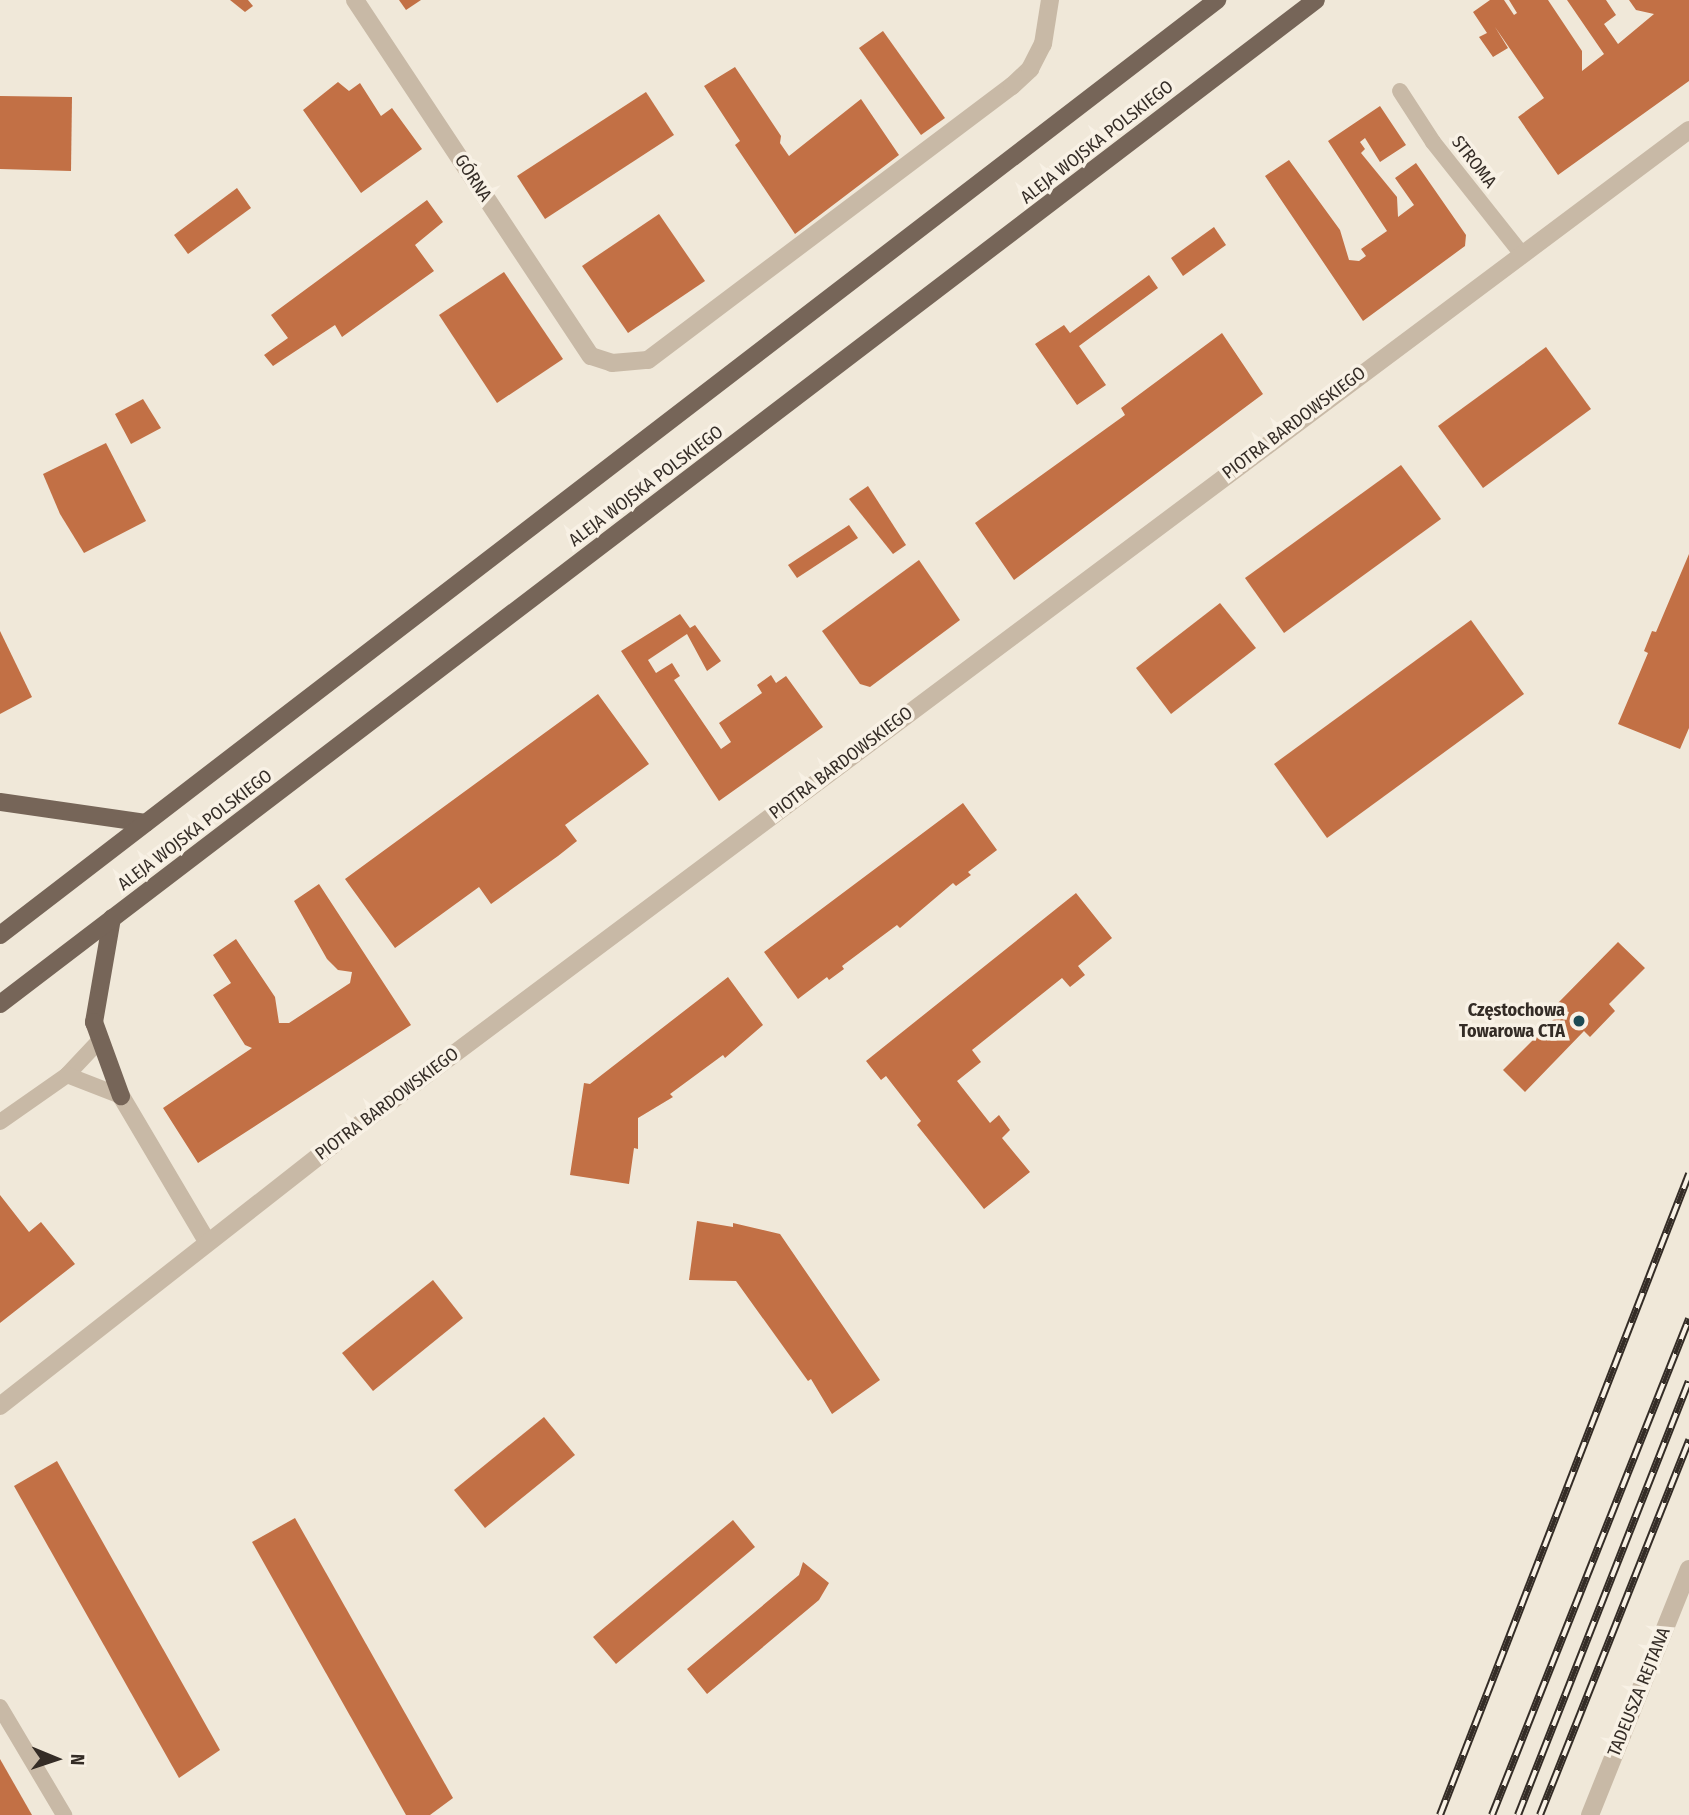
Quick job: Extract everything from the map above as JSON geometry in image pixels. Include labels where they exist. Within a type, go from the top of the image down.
[{"type":"main road","name":"ALEJA WOJSKA POLSKIEGO","points":[[0,935],[1217,0]]},
{"type":"main road","name":"ALEJA WOJSKA POLSKIEGO","points":[[0,1004],[1316,0]]},
{"type":"main road","points":[[0,802],[145,823]]},
{"type":"main road","points":[[112,918],[94,1022],[121,1096]]},
{"type":"street","name":"GÓRNA","points":[[355,0],[591,356],[612,363],[648,360],[1012,86],[1030,69],[1043,44],[1050,0]]},
{"type":"street","name":"PIOTRA BARDOWSKIEGO","points":[[0,1406],[206,1240],[1521,253],[1689,130]]},
{"type":"street","points":[[121,1096],[206,1240]]},
{"type":"street","name":"TADEUSZA REJTANA","points":[[1590,1815],[1689,1569]]},
{"type":"lane","name":"STROMA","points":[[1400,91],[1433,142],[1521,253]]},
{"type":"lane","points":[[0,1122],[67,1075],[99,1041]]},
{"type":"lane","points":[[67,1075],[121,1096]]},
{"type":"lane","points":[[0,1707],[64,1815]]},
{"type":"building","points":[[230,0],[248,0],[253,6],[245,12]]},
{"type":"building","points":[[399,0],[421,0],[406,10]]},
{"type":"building","points":[[1490,0],[1504,0],[1514,15],[1517,13],[1509,0],[1548,0],[1582,51],[1582,71],[1604,54],[1567,0],[1606,0],[1616,15],[1604,24],[1618,44],[1654,14],[1636,10],[1629,0],[1689,0],[1689,81],[1558,175],[1518,117],[1544,98],[1495,27],[1508,48],[1493,57],[1479,37],[1487,33],[1473,12]]},
{"type":"building","points":[[883,31],[945,118],[921,135],[859,48]]},
{"type":"building","points":[[735,67],[781,136],[780,143],[789,156],[861,99],[899,155],[795,234],[735,145],[740,141],[704,86]]},
{"type":"building","points":[[338,82],[349,91],[360,83],[381,116],[392,108],[422,149],[361,193],[303,110]]},
{"type":"building","points":[[646,92],[674,135],[545,219],[517,176]]},
{"type":"building","points":[[0,96],[72,97],[71,171],[0,169]]},
{"type":"building","points":[[1380,106],[1406,145],[1380,162],[1365,138],[1360,142],[1365,149],[1361,153],[1397,197],[1398,217],[1414,205],[1395,178],[1416,163],[1466,235],[1465,246],[1363,321],[1265,176],[1289,160],[1340,230],[1349,260],[1359,261],[1366,256],[1361,249],[1387,231],[1328,141]]},
{"type":"building","points":[[237,188],[251,208],[188,254],[174,235]]},
{"type":"building","points":[[427,200],[443,222],[415,245],[434,271],[342,337],[335,325],[273,366],[264,355],[288,338],[271,315]]},
{"type":"building","points":[[659,214],[705,281],[628,333],[582,266]]},
{"type":"building","points":[[1214,227],[1226,245],[1183,276],[1171,258]]},
{"type":"building","points":[[504,272],[563,359],[497,403],[439,315]]},
{"type":"building","points":[[1149,275],[1158,288],[1079,346],[1106,385],[1077,405],[1035,344],[1064,325],[1070,333]]},
{"type":"building","points":[[1222,333],[1263,394],[1014,580],[975,523],[1125,415],[1121,408]]},
{"type":"building","points":[[1546,347],[1591,409],[1483,488],[1438,426]]},
{"type":"building","points":[[143,399],[161,428],[131,444],[115,414]]},
{"type":"building","points":[[106,443],[146,521],[84,553],[60,514],[43,474]]},
{"type":"building","points":[[1401,465],[1441,519],[1284,633],[1245,578]]},
{"type":"building","points":[[868,486],[906,545],[893,554],[849,499]]},
{"type":"building","points":[[849,525],[858,538],[797,578],[788,565]]},
{"type":"building","points":[[1689,554],[1689,728],[1680,749],[1618,724],[1648,653],[1644,651],[1652,631],[1656,632]]},
{"type":"building","points":[[919,560],[960,620],[870,687],[860,684],[822,631]]},
{"type":"building","points":[[1220,603],[1256,648],[1171,714],[1136,668]]},
{"type":"building","points":[[680,614],[690,628],[695,625],[721,661],[707,671],[687,634],[648,660],[656,673],[672,663],[680,676],[674,680],[721,749],[731,742],[719,723],[762,693],[757,685],[771,675],[776,683],[786,676],[823,727],[719,801],[621,651]]},
{"type":"building","points":[[1471,620],[1524,694],[1327,838],[1274,764]]},
{"type":"building","points":[[0,631],[32,697],[0,714]]},
{"type":"building","points":[[598,694],[649,764],[565,825],[577,841],[558,856],[491,904],[479,887],[395,948],[345,879]]},
{"type":"building","points":[[963,803],[997,850],[968,872],[971,875],[956,886],[953,883],[900,928],[897,925],[842,966],[844,969],[829,980],[827,977],[798,999],[764,952]]},
{"type":"building","points":[[319,884],[411,1025],[198,1163],[163,1108],[252,1048],[245,1045],[213,995],[231,983],[213,955],[236,939],[275,997],[279,1023],[289,1023],[350,983],[352,972],[338,970],[327,959],[294,901]]},
{"type":"building","points":[[1076,893],[1112,938],[1078,966],[1085,975],[1070,987],[1062,978],[972,1050],[981,1062],[957,1081],[990,1123],[999,1115],[1010,1130],[1002,1138],[1030,1172],[984,1209],[917,1125],[921,1121],[886,1076],[881,1080],[866,1061]]},
{"type":"building","name":"Częstochowa Towarowa CTA","points":[[1618,942],[1645,968],[1609,1004],[1615,1011],[1590,1037],[1584,1031],[1525,1092],[1503,1070],[1564,1009],[1558,1003]]},
{"type":"building","points":[[728,977],[763,1025],[725,1058],[723,1055],[670,1094],[673,1097],[638,1118],[638,1149],[634,1148],[629,1184],[570,1175],[584,1083],[590,1084]]},
{"type":"building","points":[[0,1195],[29,1232],[41,1222],[75,1264],[0,1323]]},
{"type":"building","points":[[697,1221],[733,1227],[733,1223],[780,1234],[880,1380],[832,1414],[811,1379],[808,1381],[736,1281],[689,1280]]},
{"type":"building","points":[[433,1280],[463,1318],[373,1391],[342,1353]]},
{"type":"building","points":[[544,1417],[575,1455],[485,1528],[454,1490]]},
{"type":"building","points":[[57,1461],[220,1750],[179,1778],[14,1486]]},
{"type":"building","points":[[295,1518],[453,1798],[430,1815],[406,1815],[252,1542]]},
{"type":"building","points":[[733,1520],[755,1547],[616,1664],[593,1637]]},
{"type":"building","points":[[803,1562],[829,1583],[819,1600],[707,1694],[687,1669],[799,1575]]},
{"type":"building","points":[[0,1759],[32,1815],[0,1815]]},
{"type":"railway","points":[[1440,1815],[1689,1174]]},
{"type":"railway","points":[[1492,1815],[1689,1319]]},
{"type":"railway","points":[[1518,1815],[1689,1381]]},
{"type":"railway","points":[[1540,1815],[1689,1440]]},
{"type":"place","name":"Częstochowa Towarowa CTA","points":[[1579,1021]]}]
